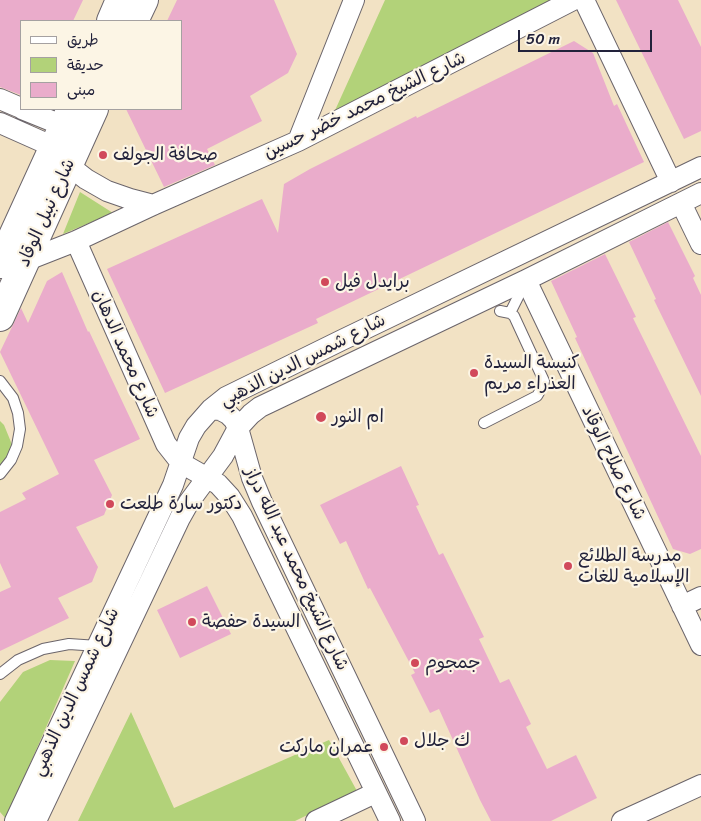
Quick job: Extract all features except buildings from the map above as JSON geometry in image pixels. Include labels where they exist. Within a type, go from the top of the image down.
[{"type":"street","points":[[111,20],[120,0]]},
{"type":"street","points":[[134,20],[144,0]]},
{"type":"street","points":[[298,141],[354,0]]},
{"type":"street","name":"شارع الشيخ محمد خضر حسين","points":[[12,262],[76,241],[298,141],[574,0]]},
{"type":"street","points":[[584,0],[670,182]]},
{"type":"street","points":[[0,100],[20,108]]},
{"type":"street","points":[[24,110],[64,137],[86,179],[107,191],[153,205]]},
{"type":"street","name":"شارع نبيل الوقاد","points":[[0,317],[12,262],[64,137],[93,110]]},
{"type":"street","points":[[0,123],[64,137]]},
{"type":"street","name":"شارع شمس الدين الذهبي","points":[[15,821],[173,485],[189,438],[196,426],[211,409],[226,397],[701,167]]},
{"type":"street","name":"شارع شمس الدين الذهبي","points":[[36,821],[180,518],[189,502],[222,456],[238,428],[251,414],[260,407],[526,280],[701,193]]},
{"type":"street","points":[[681,203],[701,244]]},
{"type":"street","name":"شارع محمد الدهان","points":[[76,241],[159,431],[169,451],[181,463]]},
{"type":"street","name":"شارع صلاح الوقاد","points":[[526,280],[701,645]]},
{"type":"street","name":"شارع الشيخ محمد عبد الله دراز","points":[[211,409],[220,410],[228,414],[238,428],[252,478],[262,502],[415,821]]},
{"type":"street","name":"شارع الشيخ محمد عبد الله دراز","points":[[181,463],[207,478],[224,491],[242,516],[375,793],[383,819]]},
{"type":"street","points":[[682,606],[701,597]]},
{"type":"street","points":[[624,820],[701,785]]},
{"type":"street","points":[[316,821],[375,793]]},
{"type":"lane","points":[[484,424],[537,396],[543,386],[544,381],[514,316],[505,312],[526,280]]},
{"type":"lane","points":[[0,381],[13,398],[18,413],[20,430],[17,446],[11,460],[0,474]]},
{"type":"lane","points":[[0,674],[18,660],[43,649],[69,644],[98,646]]},
{"type":"green space","points":[[385,0],[557,0],[332,117]]},
{"type":"green space","points":[[80,192],[113,213],[63,234]]},
{"type":"green space","points":[[0,421],[4,425],[13,447],[9,464],[0,481]]},
{"type":"green space","points":[[50,660],[75,661],[6,819],[0,812],[0,702],[23,672]]},
{"type":"green space","points":[[131,712],[174,808],[329,740],[357,791],[295,821],[78,821]]},
{"type":"place","name":"صحافة الجولف","points":[[103,155]]},
{"type":"place","name":"برايدل فيل","points":[[325,282]]},
{"type":"place","name":"كنيسة السيدة العذراء مريم","points":[[474,373]]},
{"type":"place","name":"ام النور","points":[[321,417]]},
{"type":"place","name":"دكتور سارة طلعت","points":[[110,504]]},
{"type":"place","name":"مدرسة الطلائع الإسلامية للغات","points":[[568,566]]},
{"type":"place","name":"السيدة حفصة","points":[[192,622]]},
{"type":"place","name":"جمجوم","points":[[415,663]]},
{"type":"place","name":"ك جلال","points":[[404,741]]},
{"type":"place","name":"عمران ماركت","points":[[384,747]]}]
